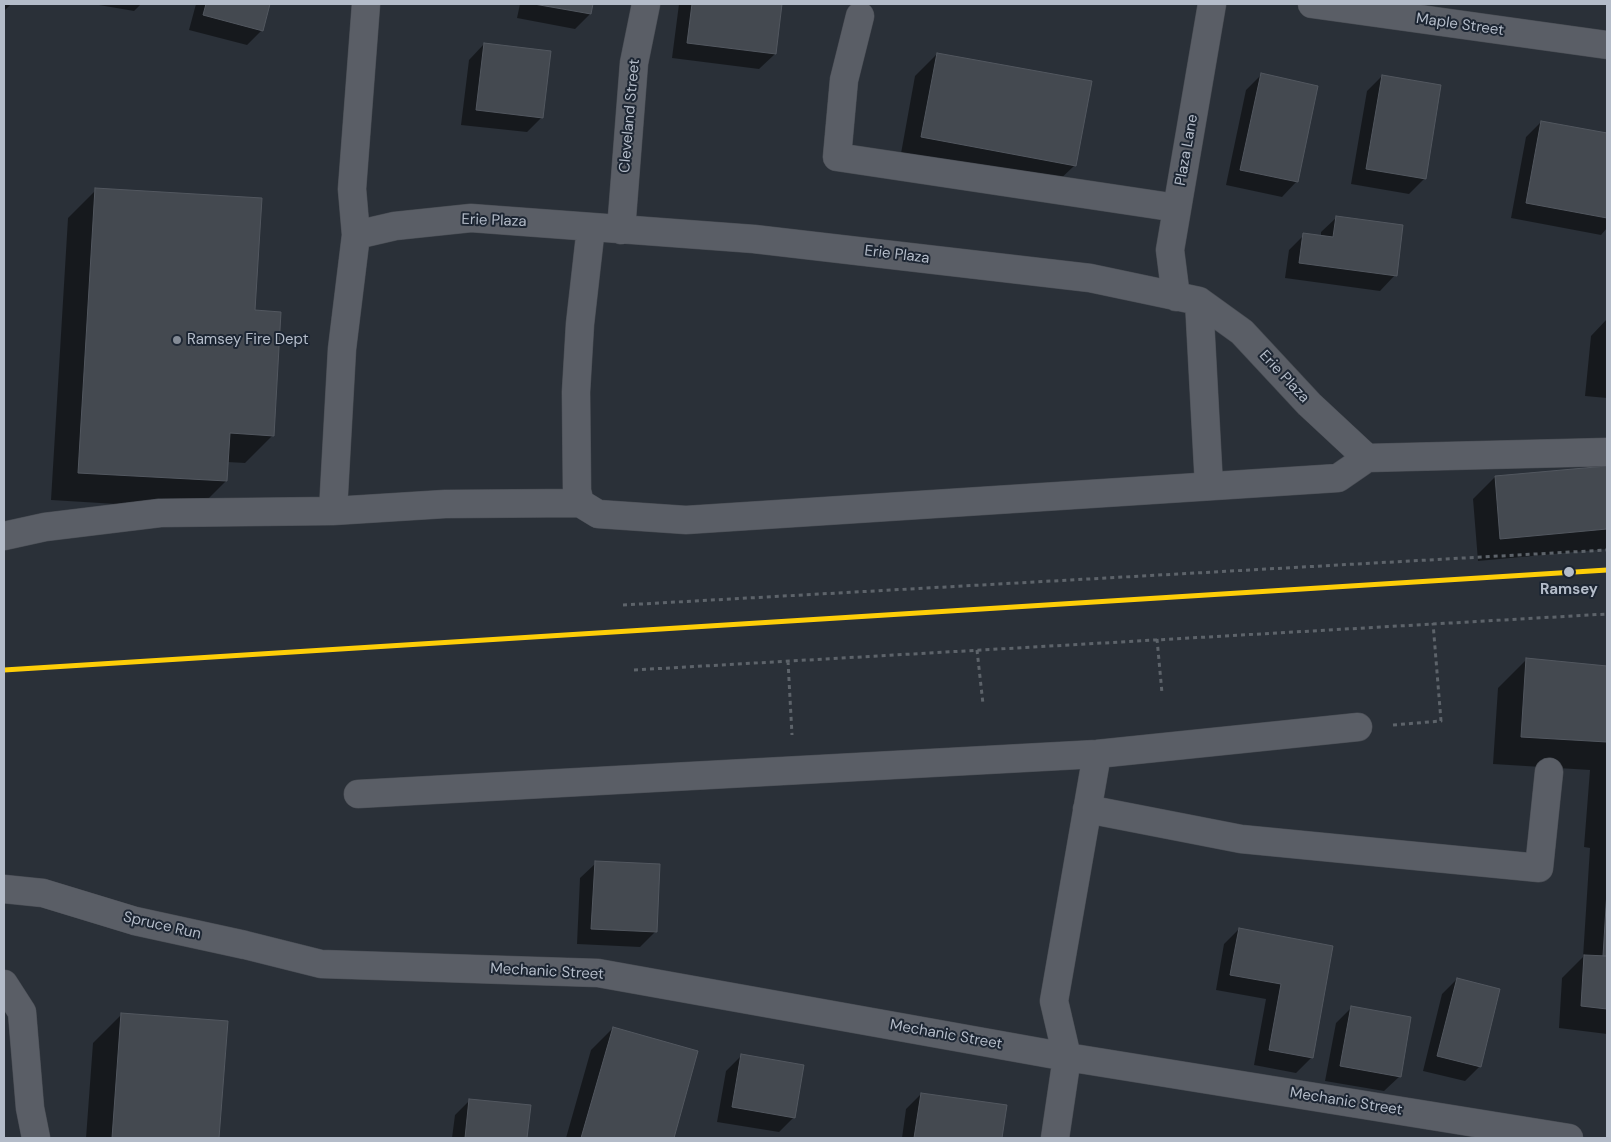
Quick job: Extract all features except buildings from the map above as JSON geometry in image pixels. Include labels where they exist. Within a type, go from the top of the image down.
[{"type":"street","points":[[333,511],[342,349],[356,235],[352,189],[366,4]]},
{"type":"street","name":"Cleveland Street","points":[[621,230],[634,63],[646,4]]},
{"type":"street","name":"Plaza Lane","points":[[1209,486],[1187,299],[1170,250],[1212,4]]},
{"type":"street","name":"Maple Street","points":[[1312,4],[1607,45]]},
{"type":"street","points":[[860,16],[844,80],[837,158],[1178,208]]},
{"type":"street","name":"Erie Plaza","points":[[356,235],[395,226],[471,218],[754,239],[1065,275],[1187,299],[1242,332],[1309,404],[1367,458]]},
{"type":"street","points":[[580,503],[578,491],[576,392],[580,324],[591,227]]},
{"type":"street","points":[[4,536],[45,527],[160,513],[333,511],[445,504],[580,503],[598,514],[686,520],[1338,478],[1367,458],[1607,452]]},
{"type":"street","points":[[358,794],[1097,754],[1358,728]]},
{"type":"street","points":[[1055,1138],[1067,1057],[1054,1001],[1097,754]]},
{"type":"street","points":[[1087,809],[1241,839],[1539,868],[1549,772]]},
{"type":"street","name":"Spruce Run","points":[[4,889],[43,893],[135,921],[321,964]]},
{"type":"street","name":"Mechanic Street","points":[[321,964],[598,973],[1474,1131],[1569,1138]]},
{"type":"street","points":[[4,984],[22,1012],[30,1108],[36,1138]]},
{"type":"path","points":[[624,605],[1607,550]]},
{"type":"path","points":[[634,670],[1607,614]]},
{"type":"path","points":[[1358,728],[1441,721],[1433,623]]},
{"type":"path","points":[[1157,639],[1162,693]]},
{"type":"path","points":[[977,650],[983,704]]},
{"type":"path","points":[[788,661],[794,771]]},
{"type":"transit line","points":[[4,670],[1607,570]]},
{"type":"place","name":"Ramsey Fire Dept","points":[[177,340]]},
{"type":"place","name":"Ramsey","points":[[1569,572]]}]
